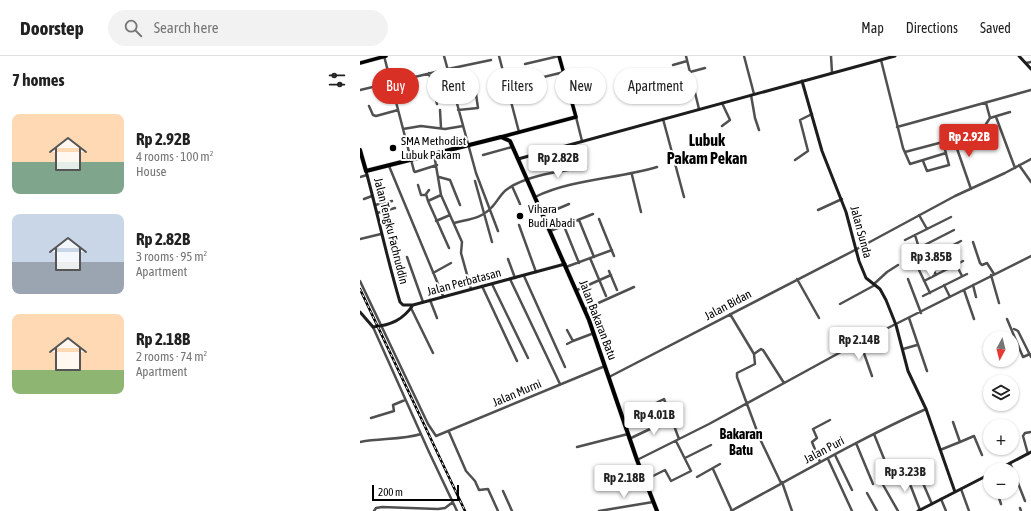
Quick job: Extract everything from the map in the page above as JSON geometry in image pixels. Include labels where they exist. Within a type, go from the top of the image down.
[{"type":"highway","points":[[366,173],[389,165],[501,137],[510,141]]},
{"type":"highway","name":"Jalan Bakaran Batu","points":[[510,141],[585,309],[629,439],[644,480],[658,511]]},
{"type":"highway","name":"Jalan Tengku Fachruddin","points":[[360,150],[366,173]]},
{"type":"main road","points":[[360,63],[385,56]]},
{"type":"main road","points":[[559,56],[563,68]]},
{"type":"main road","points":[[501,137],[576,117],[573,104]]},
{"type":"main road","points":[[510,141],[517,132]]},
{"type":"street","points":[[385,56],[388,68]]},
{"type":"street","points":[[444,56],[448,68],[491,60]]},
{"type":"street","points":[[499,56],[502,68]]},
{"type":"street","points":[[525,64],[559,56]]},
{"type":"street","points":[[686,56],[689,68]]},
{"type":"street","points":[[744,56],[753,95],[755,118],[760,130]]},
{"type":"street","points":[[831,56],[832,73]]},
{"type":"street","points":[[518,159],[802,82],[880,58],[895,56]]},
{"type":"street","points":[[1019,56],[1031,69]]},
{"type":"street","points":[[880,58],[905,152],[910,164],[946,153]]},
{"type":"street","points":[[673,65],[687,61]]},
{"type":"street","points":[[1026,63],[1031,62]]},
{"type":"street","points":[[697,70],[705,68]]},
{"type":"street","name":"Jalan Sunda","points":[[802,82],[822,151],[842,199],[855,250],[866,278],[875,284],[884,296],[896,325],[908,371],[926,409],[939,450],[955,492]]},
{"type":"street","points":[[360,90],[372,87]]},
{"type":"street","points":[[898,127],[1031,90]]},
{"type":"street","points":[[697,98],[700,109]]},
{"type":"street","points":[[722,103],[730,119],[722,126]]},
{"type":"street","points":[[986,103],[990,118]]},
{"type":"street","points":[[396,104],[415,172],[437,166]]},
{"type":"street","points":[[457,104],[489,210],[495,219],[498,231]]},
{"type":"street","points":[[458,110],[478,108],[477,104]]},
{"type":"street","points":[[511,104],[517,132]]},
{"type":"street","points":[[369,106],[373,115],[376,116],[398,110]]},
{"type":"street","points":[[440,110],[441,128]]},
{"type":"street","points":[[980,136],[986,132],[986,123],[990,118],[1010,112]]},
{"type":"street","points":[[795,160],[808,151],[800,120],[812,114]]},
{"type":"street","points":[[576,117],[582,141]]},
{"type":"street","points":[[996,117],[1015,168]]},
{"type":"street","points":[[664,119],[684,197]]},
{"type":"street","points":[[403,129],[421,126],[441,128],[463,126]]},
{"type":"street","points":[[954,130],[954,140],[971,188]]},
{"type":"street","points":[[905,152],[940,141],[942,142],[949,164],[927,171],[923,161]]},
{"type":"street","points":[[483,155],[512,147]]},
{"type":"street","points":[[434,154],[439,177],[438,183],[441,194],[462,244],[461,253],[471,290]]},
{"type":"street","name":"Jalan Bidan","points":[[609,378],[855,250],[955,196],[1031,159]]},
{"type":"street","points":[[389,165],[443,296]]},
{"type":"street","points":[[1019,165],[1031,182]]},
{"type":"street","points":[[454,224],[470,219],[476,219],[485,215],[506,190],[527,179],[586,166]]},
{"type":"street","points":[[535,197],[547,191],[567,186],[632,175],[657,168]]},
{"type":"street","points":[[360,177],[366,173]]},
{"type":"street","name":"Jalan Tengku Fachruddin","points":[[366,173],[400,302],[403,305],[413,305]]},
{"type":"street","points":[[632,175],[641,212]]},
{"type":"street","points":[[439,177],[450,180],[460,205]]},
{"type":"street","points":[[475,181],[492,242]]},
{"type":"street","points":[[418,185],[421,195],[426,195]]},
{"type":"street","points":[[512,186],[520,204]]},
{"type":"street","points":[[429,190],[426,195],[428,201],[436,222],[449,248]]},
{"type":"street","points":[[428,201],[441,194]]},
{"type":"street","points":[[364,199],[372,196]]},
{"type":"street","points":[[818,210],[842,199]]},
{"type":"street","points":[[375,205],[392,201]]},
{"type":"street","points":[[543,215],[569,204]]},
{"type":"street","points":[[377,214],[395,208]]},
{"type":"street","points":[[550,231],[593,214]]},
{"type":"street","points":[[436,222],[450,215]]},
{"type":"street","points":[[919,215],[927,229]]},
{"type":"street","points":[[905,240],[951,217]]},
{"type":"street","points":[[599,218],[614,256]]},
{"type":"street","points":[[579,220],[594,257]]},
{"type":"street","points":[[519,225],[536,272]]},
{"type":"street","points":[[564,226],[579,263]]},
{"type":"street","points":[[909,253],[954,230]]},
{"type":"street","points":[[360,239],[381,234]]},
{"type":"street","points":[[915,235],[923,261]]},
{"type":"street","points":[[913,266],[961,241]]},
{"type":"street","points":[[973,242],[980,262],[982,264],[988,263],[999,303]]},
{"type":"street","points":[[566,266],[579,263],[612,250]]},
{"type":"street","points":[[939,252],[948,269]]},
{"type":"street","points":[[637,460],[678,440],[860,342],[921,313],[992,274],[1031,256]]},
{"type":"street","points":[[407,257],[423,302]]},
{"type":"street","points":[[590,258],[606,296]]},
{"type":"street","points":[[508,259],[515,278]]},
{"type":"street","points":[[924,281],[963,261]]},
{"type":"street","points":[[433,273],[451,263]]},
{"type":"street","points":[[930,263],[936,275]]},
{"type":"street","points":[[956,264],[962,276]]},
{"type":"street","points":[[840,304],[875,284],[887,272],[898,265]]},
{"type":"street","name":"Jalan Perbatasan","points":[[373,327],[381,326],[404,316],[413,305],[536,272],[566,266]]},
{"type":"street","points":[[609,270],[617,290]]},
{"type":"street","points":[[919,270],[930,293]]},
{"type":"street","points":[[923,296],[967,274]]},
{"type":"street","points":[[577,290],[611,275]]},
{"type":"street","points":[[524,276],[565,367]]},
{"type":"street","points":[[510,279],[560,384]]},
{"type":"street","points":[[797,279],[819,318]]},
{"type":"street","points":[[908,279],[921,313]]},
{"type":"street","points":[[360,281],[381,326]]},
{"type":"street","points":[[492,284],[528,358]]},
{"type":"street","points":[[944,285],[950,297]]},
{"type":"street","points":[[972,285],[976,298]]},
{"type":"street","points":[[482,286],[517,361]]},
{"type":"street","points":[[585,309],[634,287]]},
{"type":"street","points":[[964,290],[974,319]]},
{"type":"street","points":[[430,300],[437,318]]},
{"type":"street","points":[[410,308],[433,353]]},
{"type":"street","points":[[360,312],[362,319],[373,327],[405,400],[457,511]]},
{"type":"street","points":[[730,314],[754,354],[755,364],[741,370],[737,375],[760,439],[782,482],[792,511]]},
{"type":"street","points":[[909,318],[927,372]]},
{"type":"street","points":[[1006,320],[1023,357],[1030,356],[1018,331],[1014,329]]},
{"type":"street","name":"Jalan Murni","points":[[381,326],[428,424],[436,436],[449,432],[605,366]]},
{"type":"street","points":[[567,330],[573,341]]},
{"type":"street","points":[[567,344],[594,333]]},
{"type":"street","points":[[860,342],[872,376]]},
{"type":"street","points":[[903,349],[917,345]]},
{"type":"street","points":[[754,354],[760,350],[763,350],[784,383]]},
{"type":"street","points":[[622,419],[663,399],[672,418],[685,458],[692,471],[672,481],[665,470],[644,480]]},
{"type":"street","points":[[371,418],[394,411],[393,405],[405,400]]},
{"type":"street","name":"Jalan Puri","points":[[732,511],[782,482],[856,443],[926,409]]},
{"type":"street","points":[[626,429],[662,412]]},
{"type":"street","points":[[629,439],[672,418]]},
{"type":"street","points":[[820,462],[812,442],[817,438],[813,429],[830,420]]},
{"type":"street","points":[[953,422],[960,442]]},
{"type":"street","points":[[449,432],[467,474],[475,481],[479,490],[488,489],[498,511]]},
{"type":"street","points":[[1010,463],[1030,453],[1024,434],[1031,432]]},
{"type":"street","points":[[360,442],[378,438],[403,439],[421,434]]},
{"type":"street","points":[[577,447],[628,434]]},
{"type":"street","points":[[874,434],[891,476]]},
{"type":"street","points":[[939,450],[974,435],[982,455]]},
{"type":"street","points":[[856,443],[873,484]]},
{"type":"street","points":[[685,458],[711,445]]},
{"type":"street","points":[[835,455],[852,490]]},
{"type":"street","points":[[828,459],[852,511]]},
{"type":"street","points":[[901,461],[921,510],[983,478]]},
{"type":"street","points":[[697,477],[720,464]]},
{"type":"street","points":[[713,469],[732,511]]},
{"type":"street","points":[[898,511],[882,483],[891,476],[904,471]]},
{"type":"street","points":[[919,474],[932,504]]},
{"type":"street","points":[[1019,486],[1025,501]]},
{"type":"street","points":[[961,489],[969,511]]},
{"type":"street","points":[[503,491],[512,511]]},
{"type":"street","points":[[867,493],[877,511]]},
{"type":"street","points":[[941,499],[946,511]]},
{"type":"street","points":[[999,499],[1001,504]]},
{"type":"street","points":[[374,511],[376,508],[382,507],[438,509],[445,508],[453,502]]},
{"type":"street","points":[[599,511],[654,502]]},
{"type":"railway","points":[[360,289],[465,511]]},
{"type":"place","name":"SMA Methodist Lubuk Pakam","points":[[393,148]]},
{"type":"place","name":"Vihara Budi Abadi","points":[[520,216]]},
{"type":"district","name":"Lubuk Pakam Pekan","points":[[707,149]]},
{"type":"district","name":"Bakaran Batu","points":[[741,442]]}]
